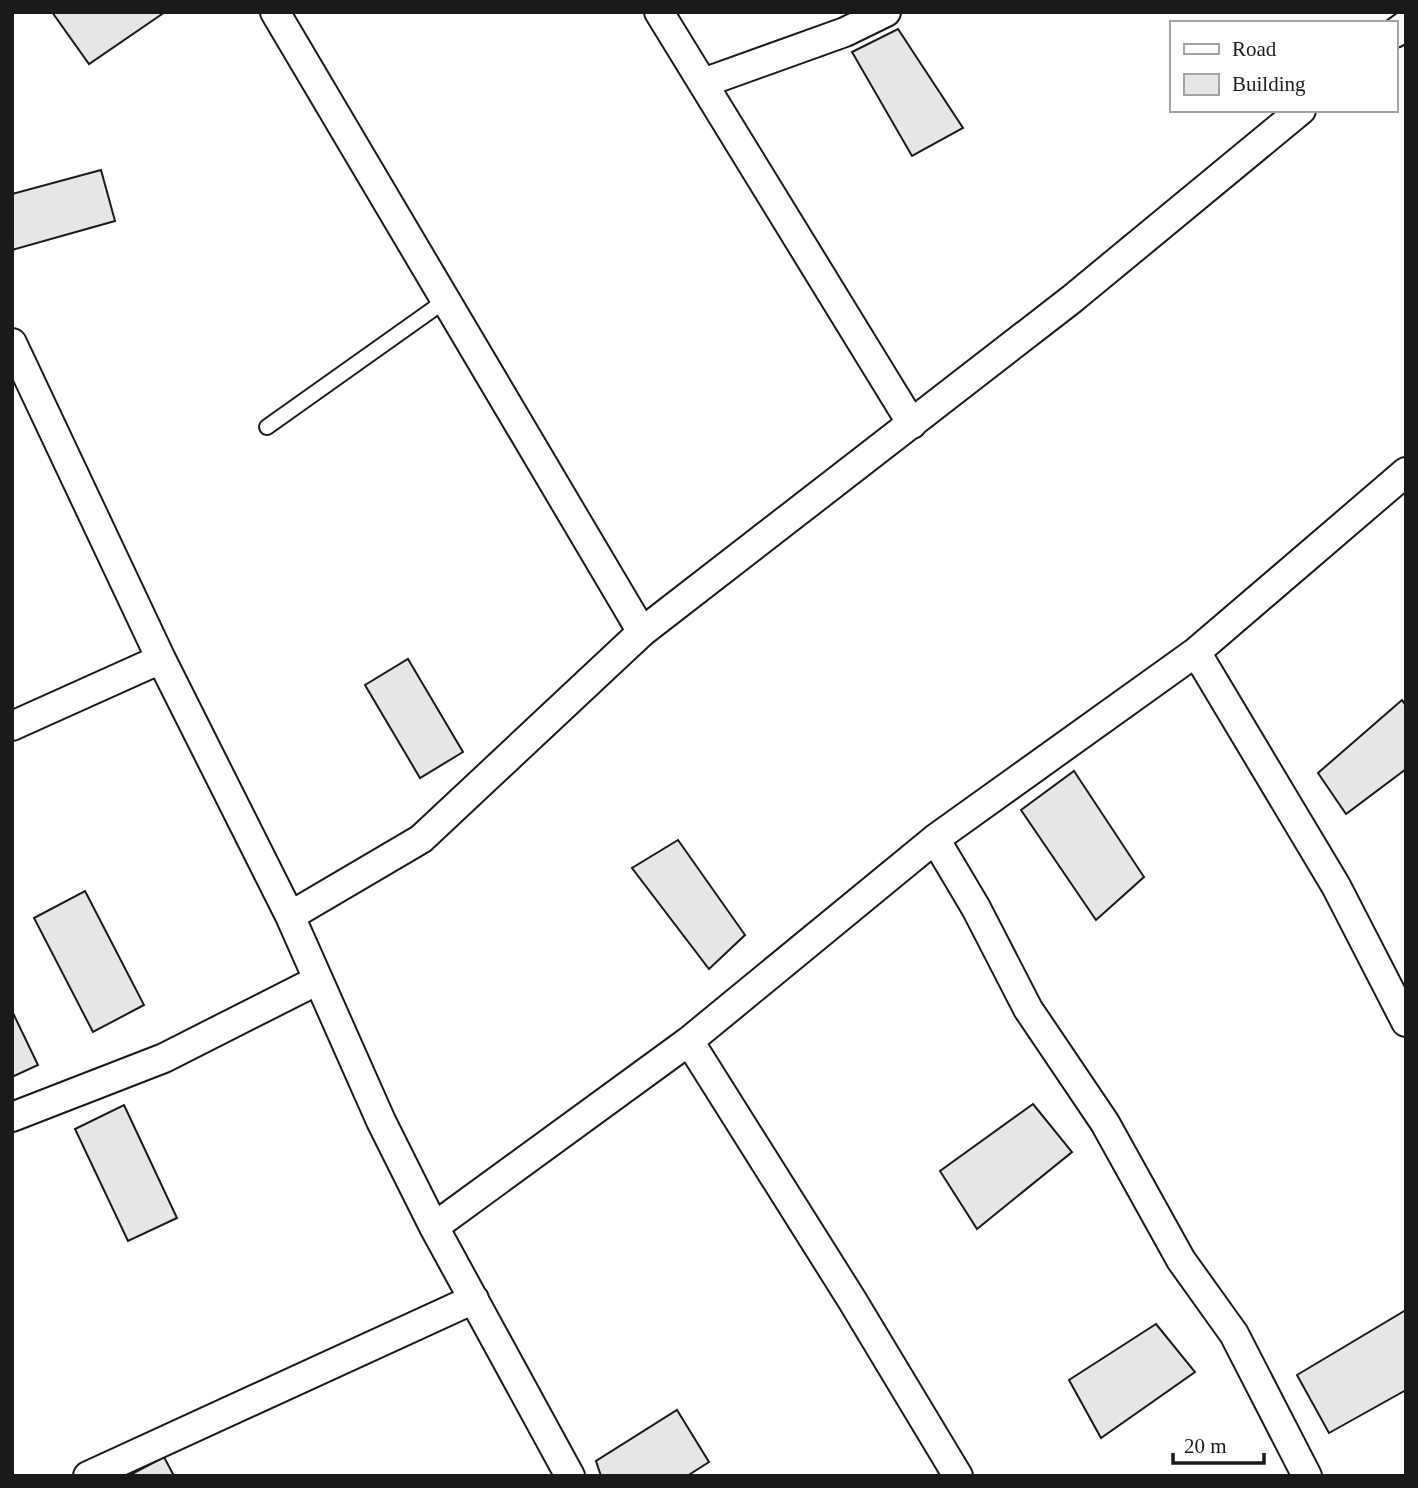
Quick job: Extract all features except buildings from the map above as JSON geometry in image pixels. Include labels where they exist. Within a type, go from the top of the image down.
[{"type":"street","points":[[275,12],[642,632]]},
{"type":"street","points":[[659,12],[912,424]]},
{"type":"street","points":[[703,83],[845,32],[886,12]]},
{"type":"street","points":[[290,916],[421,839],[642,632],[1072,299],[1299,112]]},
{"type":"street","points":[[13,345],[161,659],[290,916],[381,1121],[435,1227],[570,1476]]},
{"type":"street","points":[[435,1227],[689,1041],[935,839],[1196,652],[1406,472]]},
{"type":"street","points":[[1196,652],[1336,886],[1406,1022]]},
{"type":"street","points":[[12,726],[161,659]]},
{"type":"street","points":[[935,839],[1028,1009],[1105,1123],[1181,1260],[1234,1334],[1307,1476]]},
{"type":"street","points":[[12,1117],[164,1058],[318,980]]},
{"type":"street","points":[[689,1041],[852,1300],[958,1476]]},
{"type":"street","points":[[88,1476],[474,1299]]},
{"type":"lane","points":[[267,427],[446,300]]}]
